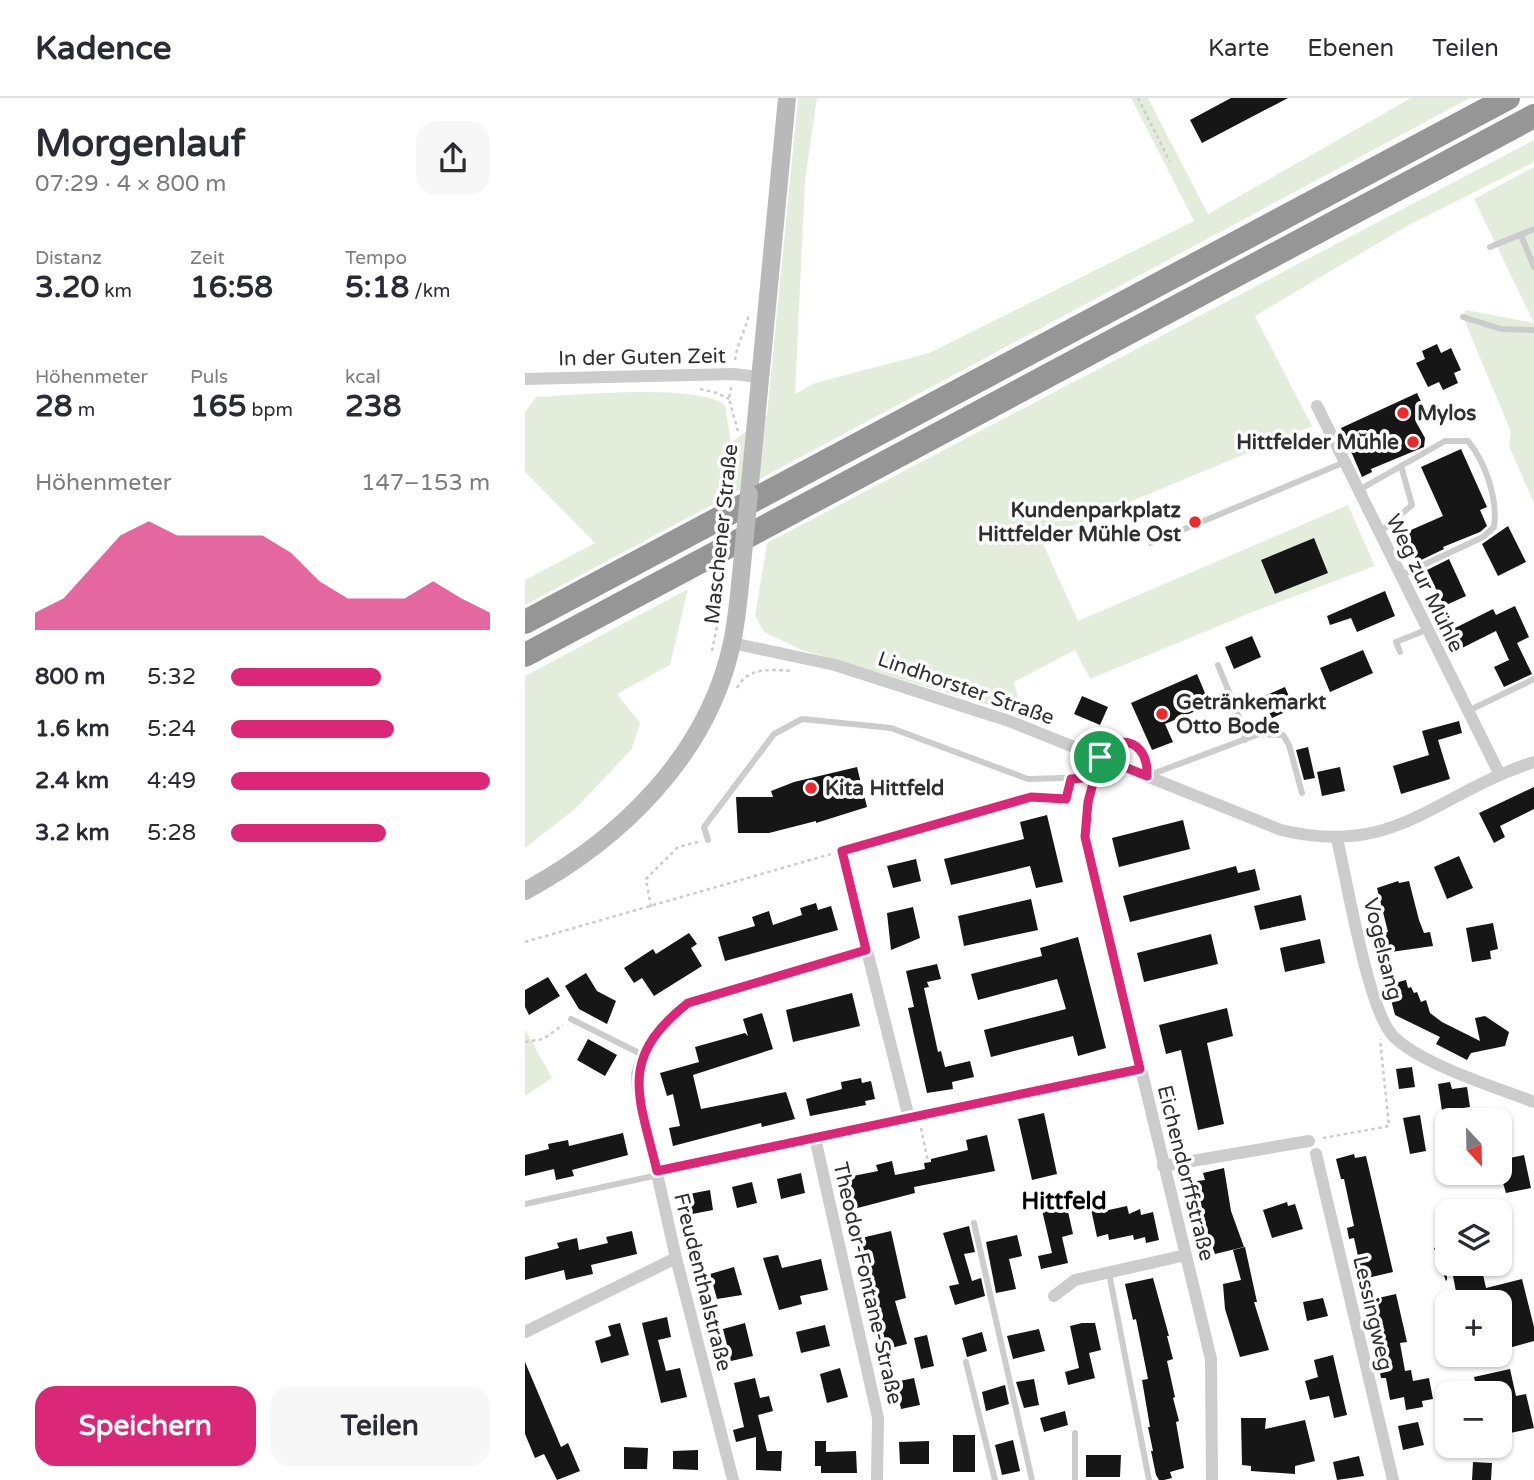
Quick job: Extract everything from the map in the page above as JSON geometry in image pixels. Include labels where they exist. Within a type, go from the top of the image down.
[{"type":"highway","points":[[525,622],[1508,98]]},
{"type":"highway","points":[[525,655],[1534,116]]},
{"type":"main road","name":"Maschener Straße","points":[[525,891],[584,857],[616,832],[663,781],[700,725],[720,684],[732,643],[740,585],[787,98]]},
{"type":"street","name":"In der Guten Zeit","points":[[525,379],[733,374],[759,377]]},
{"type":"street","name":"Weg zur Mühle","points":[[1317,406],[1500,775]]},
{"type":"street","name":"Lindhorster Straße","points":[[732,643],[835,665],[1009,722],[1281,831],[1337,839],[1390,830],[1500,775],[1534,762]]},
{"type":"street","name":"Eichendorffstraße","points":[[1104,758],[1094,777],[1085,820],[1085,837],[1211,1359],[1212,1480]]},
{"type":"street","name":"Vogelsang","points":[[1337,839],[1376,1005],[1385,1027],[1403,1045],[1468,1076],[1534,1101]]},
{"type":"street","points":[[842,851],[866,950],[913,1117]]},
{"type":"street","points":[[642,1055],[658,1032],[688,1003],[866,950]]},
{"type":"street","name":"Freudenthalstraße","points":[[642,1055],[637,1074],[638,1089],[675,1258],[733,1480]]},
{"type":"street","points":[[657,1173],[1140,1069]]},
{"type":"street","name":"Theodor-Fontane-Straße","points":[[815,1138],[878,1418],[877,1480]]},
{"type":"street","points":[[1163,1166],[1310,1141]]},
{"type":"street","name":"Lessingweg","points":[[1316,1154],[1393,1480]]},
{"type":"street","points":[[1054,1296],[1075,1280],[1186,1255]]},
{"type":"street","points":[[525,1332],[675,1258]]},
{"type":"lane","points":[[1490,247],[1534,229]]},
{"type":"lane","points":[[1521,235],[1534,267]]},
{"type":"lane","points":[[1463,317],[1501,329],[1534,330]]},
{"type":"lane","points":[[1359,490],[1445,441],[1468,441],[1476,450],[1497,508],[1494,527],[1483,537],[1399,576]]},
{"type":"lane","points":[[1151,543],[1345,463]]},
{"type":"lane","points":[[1379,534],[1412,505],[1401,466]]},
{"type":"lane","points":[[1400,652],[1396,642],[1426,630]]},
{"type":"lane","points":[[1218,665],[1241,722],[1245,740]]},
{"type":"lane","points":[[1468,711],[1534,679]]},
{"type":"lane","points":[[708,840],[704,827],[775,734],[802,719],[891,728],[1028,779],[1094,777]]},
{"type":"lane","points":[[1104,758],[1117,742],[1131,744],[1144,752],[1148,760],[1147,776],[1259,734],[1283,735],[1289,745],[1302,793]]},
{"type":"lane","points":[[571,1019],[642,1055]]},
{"type":"lane","points":[[525,1204],[657,1173]]},
{"type":"lane","points":[[974,1223],[1032,1480]]},
{"type":"lane","points":[[1109,1273],[1149,1480]]},
{"type":"lane","points":[[966,1362],[995,1480]]},
{"type":"lane","points":[[1075,1433],[1075,1480]]},
{"type":"path","points":[[1138,98],[1170,162]]},
{"type":"path","points":[[737,440],[738,427],[729,399],[736,350],[746,334],[749,311]]},
{"type":"path","points":[[740,682],[760,670],[798,671]]},
{"type":"path","points":[[525,942],[1031,797],[1066,799],[1071,779]]},
{"type":"path","points":[[651,907],[646,879],[678,847],[708,840]]},
{"type":"path","points":[[1310,1141],[1389,1126],[1376,1005]]},
{"type":"path","points":[[525,1042],[544,1039],[571,1019]]},
{"type":"path","points":[[913,1117],[928,1162]]},
{"type":"green space","points":[[798,98],[817,98],[805,180],[795,394],[815,383],[929,353],[1194,221],[1131,98],[1148,98],[1208,214],[1411,98],[1470,98],[525,605],[525,580],[595,543],[525,472],[525,412],[536,397],[663,392],[710,398],[725,405],[731,443],[767,415]]},
{"type":"green space","points":[[1534,140],[1534,162],[1407,226],[1255,316],[1312,426],[1041,539],[1078,621],[1348,505],[1375,566],[1255,611],[1090,679],[1075,650],[1014,682],[1022,715],[802,650],[764,632],[755,616],[767,543]]},
{"type":"green space","points":[[1534,167],[1534,323],[1474,199]]},
{"type":"green space","points":[[1466,310],[1534,323],[1534,503],[1509,446],[1511,432],[1463,317]]},
{"type":"green space","points":[[688,589],[670,665],[617,694],[640,723],[632,749],[575,809],[525,848],[525,676]]},
{"type":"green space","points":[[525,1029],[552,1078],[525,1096]]},
{"type":"building","points":[[1231,98],[1288,98],[1202,143],[1190,120]]},
{"type":"building","points":[[1437,344],[1441,353],[1451,348],[1461,370],[1454,373],[1458,383],[1443,390],[1439,382],[1428,387],[1416,363],[1425,359],[1422,351]]},
{"type":"building","points":[[1417,393],[1428,416],[1416,422],[1425,438],[1424,447],[1371,469],[1372,472],[1362,477],[1341,428]]},
{"type":"building","points":[[1461,449],[1487,507],[1480,510],[1487,526],[1480,532],[1443,547],[1444,549],[1417,562],[1404,533],[1443,516],[1421,467]]},
{"type":"building","points":[[1508,526],[1526,562],[1498,576],[1482,544]]},
{"type":"building","points":[[1314,538],[1328,573],[1275,594],[1261,560]]},
{"type":"building","points":[[1449,559],[1466,596],[1444,606],[1427,570]]},
{"type":"building","points":[[1385,591],[1395,616],[1357,632],[1351,618],[1330,625],[1327,616]]},
{"type":"building","points":[[1515,606],[1529,637],[1517,643],[1532,674],[1504,687],[1494,667],[1509,660],[1496,631],[1460,649],[1451,630],[1493,609],[1496,615]]},
{"type":"building","points":[[1252,636],[1261,657],[1234,669],[1225,647]]},
{"type":"building","points":[[1363,650],[1373,673],[1330,692],[1320,668]]},
{"type":"building","name":"Getränkemarkt Otto Bode","points":[[1197,674],[1210,705],[1165,724],[1173,742],[1152,750],[1131,703]]},
{"type":"building","points":[[1285,687],[1294,708],[1272,718],[1262,697]]},
{"type":"building","points":[[1082,696],[1108,707],[1100,725],[1074,714]]},
{"type":"building","points":[[1459,721],[1462,733],[1438,740],[1450,779],[1401,794],[1393,766],[1429,755],[1422,731]]},
{"type":"building","points":[[1308,747],[1315,778],[1304,780],[1296,750]]},
{"type":"building","name":"Kita Hittfeld","points":[[857,767],[867,807],[816,823],[769,833],[738,833],[736,797],[773,797],[771,791],[794,782]]},
{"type":"building","points":[[1340,767],[1345,791],[1322,796],[1317,772]]},
{"type":"building","points":[[1534,787],[1534,809],[1500,826],[1505,837],[1494,843],[1479,813]]},
{"type":"building","points":[[1047,815],[1063,882],[1036,888],[1030,866],[951,885],[944,859],[1024,839],[1020,822]]},
{"type":"building","points":[[1183,820],[1190,849],[1119,867],[1112,838]]},
{"type":"building","points":[[1459,856],[1473,888],[1447,899],[1434,867]]},
{"type":"building","points":[[916,859],[921,881],[893,888],[887,866]]},
{"type":"building","points":[[1236,866],[1238,873],[1255,869],[1260,890],[1130,922],[1123,896]]},
{"type":"building","points":[[1398,881],[1409,881],[1419,920],[1424,933],[1430,932],[1433,946],[1391,952],[1390,946],[1384,947],[1381,933],[1388,932],[1377,888]]},
{"type":"building","points":[[1301,895],[1306,920],[1260,930],[1254,906]]},
{"type":"building","points":[[1031,899],[1038,930],[964,946],[958,916]]},
{"type":"building","points":[[816,903],[818,910],[831,906],[838,930],[725,961],[718,937],[755,926],[752,917],[769,911],[773,925],[802,915],[800,908]]},
{"type":"building","points":[[913,907],[920,938],[891,950],[887,913]]},
{"type":"building","points":[[1493,923],[1498,949],[1490,951],[1491,959],[1472,962],[1466,928]]},
{"type":"building","points":[[689,933],[697,944],[691,948],[702,966],[654,996],[642,978],[634,983],[624,968],[653,949],[656,954]]},
{"type":"building","points":[[1211,934],[1218,964],[1144,982],[1137,953]]},
{"type":"building","points":[[1078,937],[1106,1048],[1078,1056],[1073,1036],[991,1057],[984,1030],[1066,1009],[1057,979],[978,1000],[971,974],[1042,956],[1040,948]]},
{"type":"building","points":[[1320,939],[1325,963],[1285,972],[1280,948]]},
{"type":"building","points":[[937,964],[941,979],[927,982],[929,987],[924,988],[938,1052],[941,1051],[945,1067],[970,1061],[974,1077],[952,1082],[953,1089],[927,1093],[908,1008],[914,1007],[906,971]]},
{"type":"building","points":[[586,973],[597,991],[616,1001],[607,1024],[579,1009],[565,986]]},
{"type":"building","points":[[548,977],[560,996],[529,1015],[525,1007],[525,990]]},
{"type":"building","points":[[1406,980],[1408,988],[1411,987],[1414,993],[1417,992],[1421,1002],[1426,1000],[1430,1013],[1442,1022],[1480,1041],[1475,1018],[1485,1016],[1509,1032],[1505,1046],[1471,1053],[1467,1060],[1436,1044],[1440,1037],[1395,1015],[1387,985]]},
{"type":"building","points":[[852,993],[860,1026],[793,1042],[786,1010]]},
{"type":"building","points":[[1227,1008],[1233,1036],[1207,1043],[1224,1124],[1198,1130],[1181,1050],[1166,1054],[1159,1025]]},
{"type":"building","points":[[762,1013],[773,1049],[693,1075],[701,1109],[786,1092],[795,1119],[762,1127],[761,1123],[673,1146],[669,1128],[680,1126],[673,1094],[667,1096],[660,1073],[699,1062],[695,1047],[745,1033],[748,1036],[743,1019]]},
{"type":"building","points":[[588,1039],[617,1055],[605,1076],[577,1060]]},
{"type":"building","points":[[1412,1067],[1415,1087],[1399,1089],[1396,1069]]},
{"type":"building","points":[[861,1078],[862,1083],[871,1081],[875,1099],[865,1101],[866,1105],[810,1116],[806,1099],[842,1089],[841,1082]]},
{"type":"building","points":[[1450,1082],[1452,1089],[1467,1087],[1470,1107],[1442,1108],[1438,1084]]},
{"type":"building","points":[[1044,1113],[1057,1174],[1032,1180],[1018,1119]]},
{"type":"building","points":[[1420,1115],[1426,1151],[1410,1154],[1403,1118]]},
{"type":"building","points":[[623,1133],[628,1155],[572,1170],[574,1176],[556,1180],[554,1169],[525,1176],[525,1155],[549,1149],[548,1144],[568,1140],[569,1146]]},
{"type":"building","points":[[987,1135],[995,1171],[914,1187],[915,1193],[850,1210],[843,1178],[878,1171],[876,1165],[892,1161],[895,1175],[925,1169],[924,1163],[931,1162],[931,1159],[968,1150],[966,1140]]},
{"type":"building","points":[[1354,1154],[1355,1158],[1366,1156],[1393,1272],[1363,1279],[1354,1238],[1349,1239],[1347,1228],[1354,1226],[1344,1179],[1341,1179],[1336,1159]]},
{"type":"building","points":[[1524,1155],[1531,1188],[1506,1193],[1504,1185],[1512,1185],[1512,1158]]},
{"type":"building","points":[[1224,1168],[1231,1211],[1244,1247],[1215,1254],[1204,1223],[1197,1181],[1205,1180],[1203,1173]]},
{"type":"building","points":[[801,1173],[805,1193],[781,1199],[777,1179]]},
{"type":"building","points":[[752,1182],[757,1203],[737,1208],[732,1187]]},
{"type":"building","points":[[710,1190],[713,1210],[692,1214],[689,1194]]},
{"type":"building","points":[[1287,1202],[1288,1206],[1295,1204],[1303,1229],[1272,1238],[1263,1210]]},
{"type":"building","points":[[1103,1206],[1104,1211],[1127,1206],[1129,1214],[1140,1209],[1141,1215],[1153,1212],[1159,1240],[1146,1243],[1145,1237],[1134,1240],[1133,1235],[1109,1240],[1108,1234],[1097,1237],[1091,1209]]},
{"type":"building","points":[[1054,1207],[1055,1210],[1067,1207],[1073,1234],[1062,1237],[1068,1263],[1041,1269],[1038,1256],[1052,1253],[1042,1210]]},
{"type":"building","points":[[969,1226],[975,1252],[964,1254],[972,1281],[981,1278],[985,1296],[955,1305],[949,1286],[959,1284],[943,1233]]},
{"type":"building","points":[[632,1231],[637,1254],[591,1265],[593,1274],[566,1280],[564,1270],[525,1280],[525,1257],[559,1248],[557,1243],[577,1238],[579,1250],[608,1243],[606,1237]]},
{"type":"building","points":[[891,1231],[906,1298],[895,1301],[907,1344],[887,1349],[861,1238]]},
{"type":"building","points":[[1017,1235],[1022,1256],[1009,1259],[1016,1289],[996,1293],[986,1242]]},
{"type":"building","points":[[1245,1247],[1257,1302],[1254,1302],[1269,1350],[1240,1357],[1225,1309],[1223,1284],[1241,1280],[1233,1250]]},
{"type":"building","points":[[778,1255],[782,1268],[821,1259],[828,1290],[800,1296],[802,1304],[779,1310],[763,1258]]},
{"type":"building","points":[[734,1267],[742,1295],[717,1299],[710,1274]]},
{"type":"building","points":[[1453,1276],[1483,1276],[1486,1288],[1522,1279],[1534,1327],[1534,1341],[1512,1347],[1512,1290],[1456,1290]]},
{"type":"building","points":[[1153,1278],[1173,1359],[1167,1361],[1179,1421],[1176,1422],[1184,1468],[1170,1472],[1172,1478],[1164,1480],[1159,1480],[1156,1475],[1151,1451],[1142,1380],[1148,1379],[1136,1319],[1133,1320],[1125,1284]]},
{"type":"building","points":[[1396,1294],[1407,1342],[1400,1343],[1405,1371],[1411,1370],[1413,1381],[1429,1378],[1433,1399],[1422,1401],[1423,1407],[1406,1410],[1404,1397],[1390,1400],[1386,1378],[1381,1378],[1378,1361],[1384,1360],[1369,1300]]},
{"type":"building","points":[[1323,1298],[1328,1316],[1307,1321],[1303,1302]]},
{"type":"building","points":[[667,1317],[671,1337],[658,1340],[666,1371],[680,1368],[687,1397],[661,1403],[642,1323]]},
{"type":"building","points":[[620,1323],[629,1355],[601,1363],[595,1341],[611,1336],[608,1326]]},
{"type":"building","points":[[745,1323],[753,1356],[731,1361],[723,1329]]},
{"type":"building","points":[[1095,1323],[1101,1350],[1089,1353],[1095,1378],[1068,1385],[1065,1372],[1079,1368],[1070,1326]]},
{"type":"building","points":[[825,1325],[830,1346],[801,1353],[796,1332]]},
{"type":"building","points":[[1039,1329],[1045,1351],[1013,1359],[1007,1336]]},
{"type":"building","points":[[982,1332],[987,1351],[967,1357],[962,1338]]},
{"type":"building","points":[[927,1335],[934,1366],[921,1369],[914,1338]]},
{"type":"building","points":[[1333,1355],[1347,1415],[1334,1418],[1329,1396],[1310,1400],[1305,1381],[1318,1377],[1314,1360]]},
{"type":"building","points":[[525,1362],[561,1447],[568,1443],[580,1471],[557,1480],[544,1454],[535,1458],[525,1434]]},
{"type":"building","points":[[840,1368],[848,1397],[827,1403],[820,1374]]},
{"type":"building","points":[[1510,1369],[1516,1396],[1526,1394],[1534,1428],[1512,1433],[1512,1381],[1475,1381],[1474,1377]]},
{"type":"building","points":[[755,1378],[760,1398],[769,1396],[773,1411],[758,1415],[767,1451],[782,1451],[781,1471],[756,1470],[756,1437],[736,1442],[733,1430],[744,1427],[734,1383]]},
{"type":"building","points":[[914,1378],[920,1405],[901,1409],[895,1382]]},
{"type":"building","points":[[1034,1379],[1039,1405],[1024,1408],[1016,1382]]},
{"type":"building","points":[[1005,1385],[1009,1404],[986,1411],[982,1392]]},
{"type":"building","points":[[1065,1411],[1068,1425],[1044,1432],[1040,1418]]},
{"type":"building","points":[[1241,1418],[1266,1418],[1265,1429],[1305,1420],[1315,1461],[1295,1466],[1295,1474],[1251,1471],[1251,1466],[1242,1465]]},
{"type":"building","points":[[1418,1422],[1424,1445],[1403,1450],[1398,1426]]},
{"type":"building","points":[[953,1435],[975,1435],[975,1472],[953,1472]]},
{"type":"building","points":[[1013,1440],[1020,1471],[1002,1475],[995,1445]]},
{"type":"building","points":[[815,1441],[826,1441],[826,1452],[856,1451],[857,1473],[821,1473],[821,1466],[815,1466]]},
{"type":"building","points":[[929,1441],[929,1464],[900,1464],[899,1442]]},
{"type":"building","points":[[624,1447],[648,1448],[647,1469],[624,1469]]},
{"type":"building","points":[[698,1450],[698,1470],[673,1469],[673,1451]]},
{"type":"building","points":[[1086,1455],[1121,1455],[1120,1477],[1086,1477]]},
{"type":"building","points":[[1359,1456],[1364,1476],[1337,1480],[1333,1462]]},
{"type":"building","points":[[1473,1462],[1492,1463],[1491,1480],[1472,1480]]},
{"type":"place","name":"Mylos","points":[[1403,413]]},
{"type":"place","name":"Hittfelder Mühle","points":[[1413,442]]},
{"type":"place","name":"Kundenparkplatz Hittfelder Mühle Ost","points":[[1195,522]]},
{"type":"place","name":"Getränkemarkt Otto Bode","points":[[1162,714]]},
{"type":"place","name":"Kita Hittfeld","points":[[811,788]]},
{"type":"district","name":"Hittfeld","points":[[1064,1201]]},
{"type":"route","points":[[1100,757],[1094,777],[1071,779],[1066,799],[1031,797],[842,851],[866,950],[688,1003],[658,1032],[642,1055],[637,1074],[638,1089],[657,1171],[1140,1069],[1085,837],[1085,820],[1100,757],[1147,776],[1148,760],[1144,752],[1122,741],[1114,745],[1107,759],[1100,757]]}]
